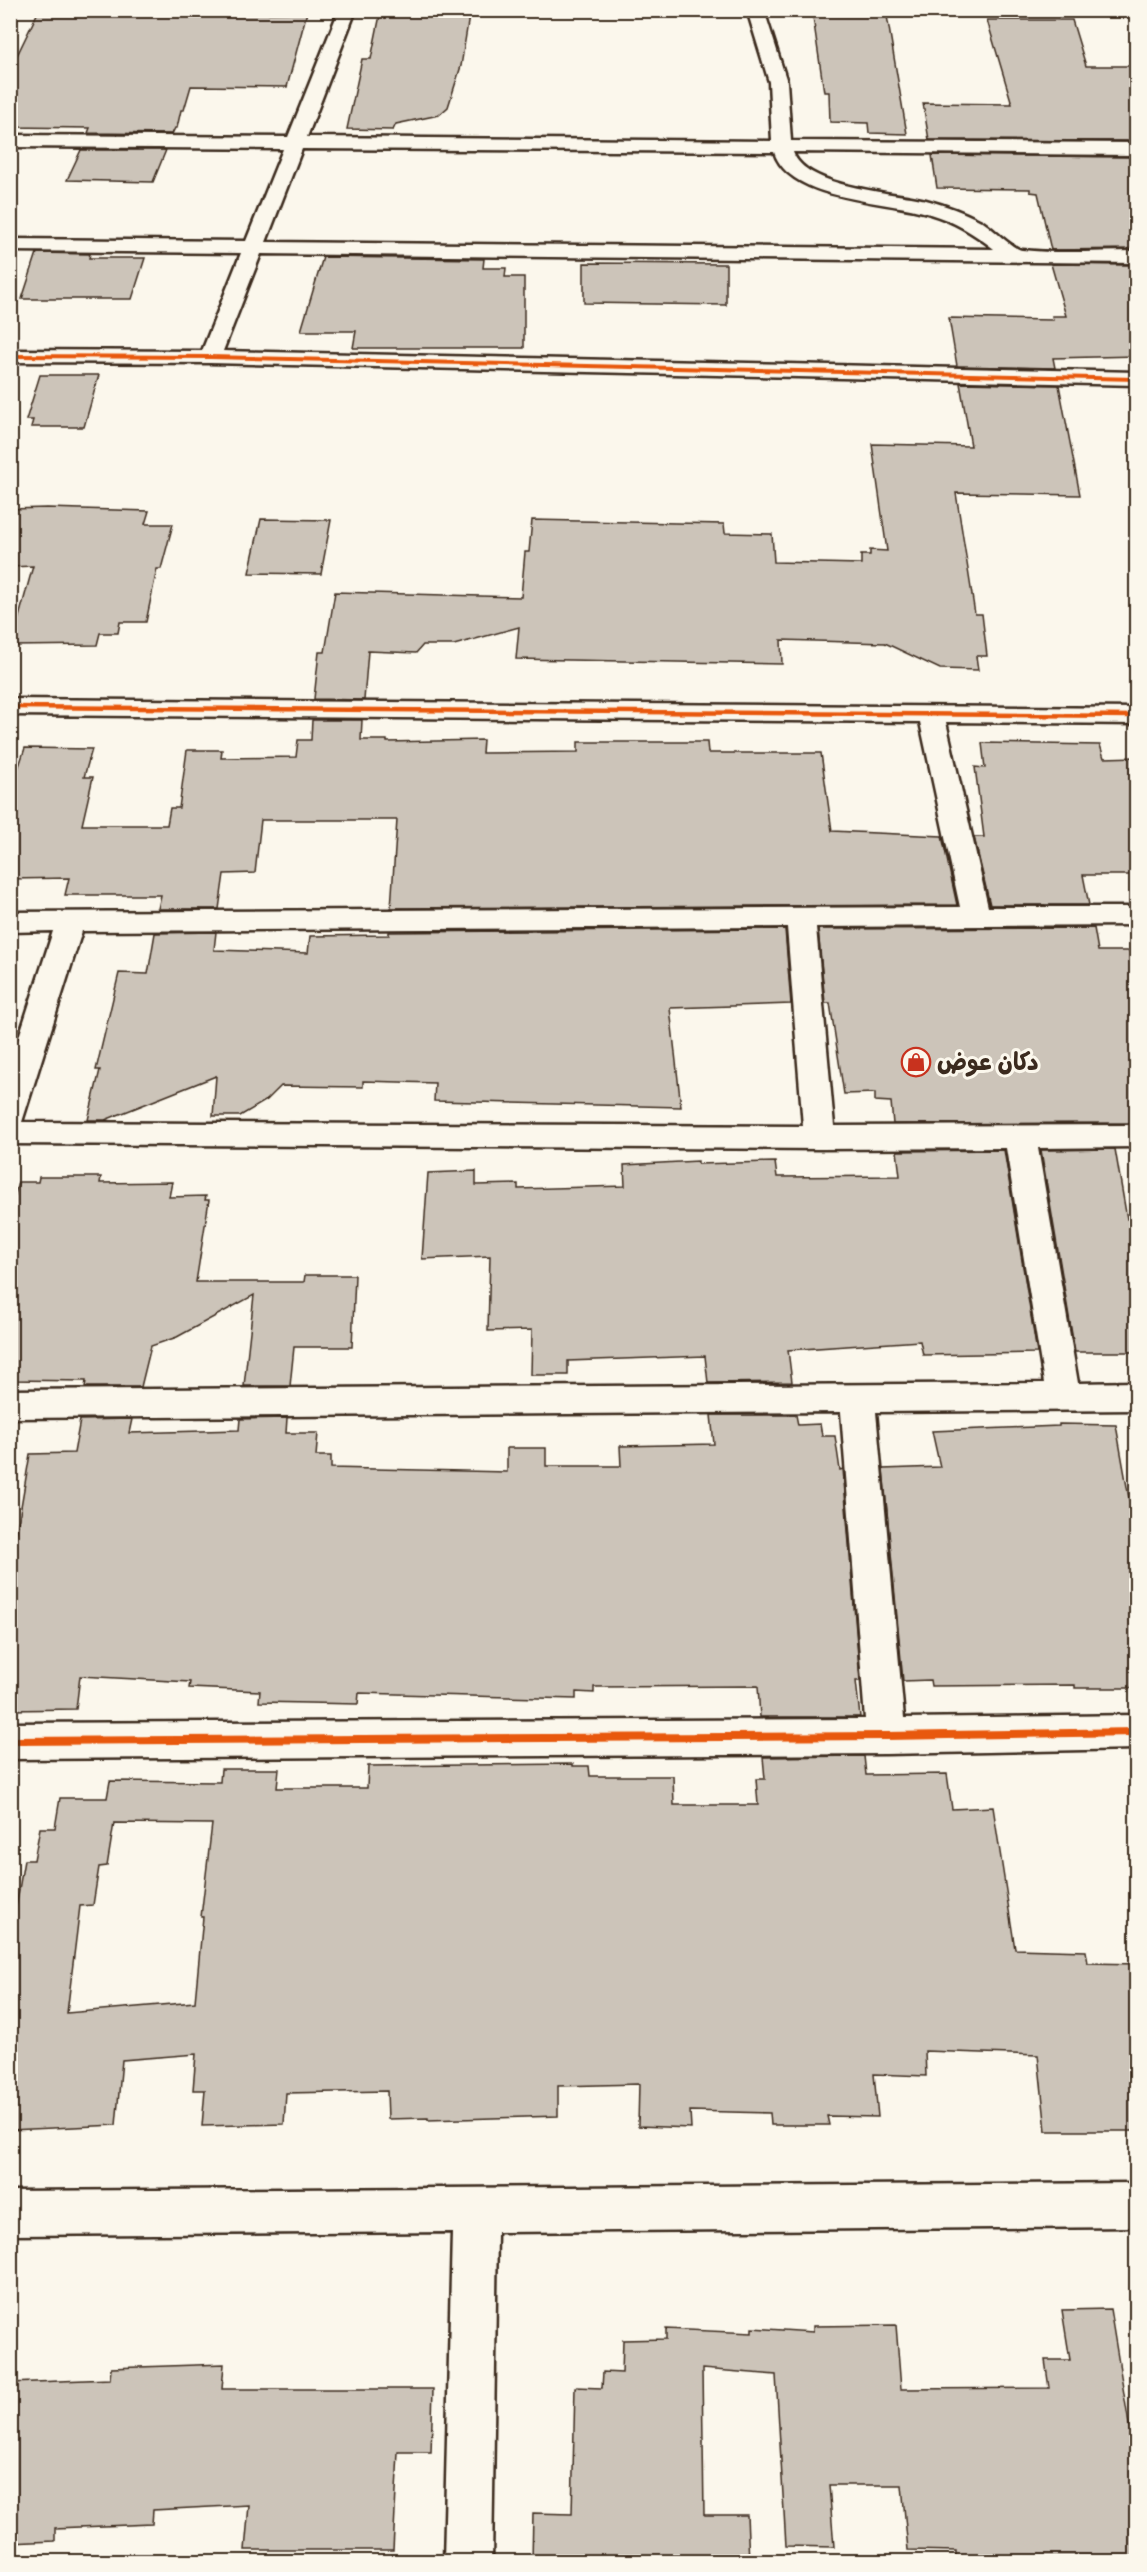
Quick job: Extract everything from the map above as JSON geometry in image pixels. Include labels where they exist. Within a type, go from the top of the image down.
[{"type":"street","points":[[210,357],[348,10]]},
{"type":"street","points":[[755,10],[779,84],[783,156],[791,168],[807,179],[825,186],[946,212],[979,229],[1014,256]]},
{"type":"street","points":[[10,141],[294,145],[1137,149]]},
{"type":"street","points":[[10,244],[1137,257]]},
{"type":"street","points":[[10,356],[210,357],[1137,379]]},
{"type":"street","points":[[10,707],[1137,716]]},
{"type":"street","points":[[931,714],[976,917]]},
{"type":"street","points":[[10,922],[1137,916]]},
{"type":"street","points":[[801,919],[819,1138]]},
{"type":"street","points":[[10,1115],[70,923]]},
{"type":"street","points":[[10,1133],[819,1138],[1137,1136]]},
{"type":"street","points":[[1020,1136],[1064,1397]]},
{"type":"street","points":[[10,1404],[1137,1396]]},
{"type":"street","points":[[857,1397],[886,1736]]},
{"type":"street","points":[[10,1741],[886,1736],[1137,1732]]},
{"type":"street","points":[[10,2213],[1137,2205]]},
{"type":"street","points":[[468,2562],[475,2210]]},
{"type":"building","points":[[39,10],[307,12],[287,87],[191,86],[184,110],[181,110],[177,128],[172,134],[88,133],[90,128],[10,127],[10,70]]},
{"type":"building","points":[[812,10],[886,10],[907,134],[869,133],[868,123],[830,122],[829,92],[824,92]]},
{"type":"building","points":[[380,15],[469,16],[461,66],[448,107],[439,115],[396,124],[393,130],[347,129],[362,59],[371,59]]},
{"type":"building","points":[[987,20],[1072,20],[1086,66],[1137,66],[1137,141],[929,140],[923,103],[1012,104]]},
{"type":"building","points":[[81,150],[166,150],[153,182],[67,180]]},
{"type":"building","points":[[932,155],[1137,157],[1137,249],[1051,250],[1038,193],[1030,192],[1030,189],[937,188]]},
{"type":"building","points":[[37,253],[90,254],[89,258],[145,258],[132,299],[22,299]]},
{"type":"building","points":[[323,257],[484,259],[483,268],[506,268],[505,277],[524,277],[524,348],[353,348],[356,331],[301,331]]},
{"type":"building","points":[[584,263],[726,264],[726,305],[584,303]]},
{"type":"building","points":[[1051,264],[1137,265],[1137,356],[1053,358],[1055,368],[957,366],[949,318],[1053,320],[1052,316],[1066,316]]},
{"type":"building","points":[[40,375],[99,375],[84,427],[31,427],[33,420],[26,420]]},
{"type":"building","points":[[960,383],[1059,385],[1080,495],[956,493],[975,614],[982,614],[987,656],[976,656],[978,670],[940,669],[885,643],[781,640],[782,664],[516,659],[519,627],[454,645],[423,645],[416,653],[368,651],[364,700],[314,699],[319,652],[325,652],[335,592],[521,597],[525,552],[529,552],[532,520],[724,524],[725,533],[772,534],[774,562],[861,564],[861,555],[870,555],[870,550],[887,551],[872,444],[971,446]]},
{"type":"building","points":[[10,509],[149,511],[145,524],[173,524],[161,569],[157,569],[146,622],[120,622],[118,633],[100,633],[97,645],[11,646],[33,566],[10,567]]},
{"type":"building","points":[[261,519],[331,520],[321,574],[249,573]]},
{"type":"building","points":[[312,720],[362,720],[361,740],[387,740],[387,742],[483,740],[482,753],[578,752],[578,742],[707,742],[708,753],[821,753],[832,831],[942,836],[957,905],[391,908],[397,820],[261,820],[255,873],[224,874],[219,909],[158,909],[161,895],[65,895],[69,878],[10,879],[10,793],[25,748],[92,749],[84,777],[93,777],[82,825],[167,825],[170,808],[179,808],[187,750],[222,750],[221,758],[296,757],[298,740],[311,740]]},
{"type":"building","points":[[982,743],[1100,745],[1104,758],[1137,757],[1137,875],[1083,875],[1089,905],[990,905],[974,837],[984,837],[975,767],[985,768]]},
{"type":"building","points":[[1094,928],[1098,951],[1137,951],[1137,1123],[893,1124],[891,1102],[875,1101],[875,1093],[844,1094],[830,1003],[825,1003],[818,929]]},
{"type":"building","points":[[785,929],[791,1004],[670,1008],[681,1107],[434,1101],[435,1083],[363,1081],[363,1087],[281,1086],[267,1100],[240,1116],[213,1116],[216,1076],[105,1120],[88,1120],[100,1070],[96,1070],[119,973],[148,974],[155,933],[216,932],[214,950],[308,953],[310,936],[389,935],[389,932]]},
{"type":"building","points":[[1115,1149],[1127,1219],[1137,1219],[1137,1352],[1075,1352],[1041,1150]]},
{"type":"building","points":[[1004,1150],[1037,1353],[923,1355],[920,1341],[788,1350],[792,1382],[708,1383],[705,1356],[568,1361],[568,1375],[531,1375],[532,1330],[488,1331],[490,1256],[422,1259],[428,1173],[476,1171],[476,1185],[518,1184],[518,1189],[625,1186],[624,1165],[698,1161],[698,1164],[775,1162],[777,1177],[900,1176],[897,1151]]},
{"type":"building","points":[[39,1177],[101,1177],[100,1183],[172,1182],[169,1197],[206,1196],[205,1200],[209,1200],[196,1282],[304,1282],[305,1275],[355,1275],[352,1347],[294,1347],[290,1386],[244,1386],[254,1295],[177,1337],[151,1346],[141,1387],[85,1387],[86,1381],[10,1380],[10,1215],[18,1182],[38,1182]]},
{"type":"building","points":[[711,1415],[796,1415],[798,1425],[820,1424],[822,1436],[835,1436],[840,1470],[843,1469],[860,1681],[856,1681],[860,1717],[760,1717],[758,1686],[594,1687],[594,1693],[576,1692],[576,1699],[359,1693],[358,1704],[259,1702],[260,1691],[189,1688],[190,1682],[80,1676],[76,1709],[10,1710],[10,1571],[30,1454],[74,1453],[80,1420],[132,1419],[129,1433],[239,1430],[240,1419],[287,1418],[286,1433],[318,1433],[316,1456],[331,1456],[331,1468],[507,1472],[507,1448],[546,1448],[546,1466],[621,1466],[620,1446],[714,1444]]},
{"type":"building","points":[[1059,1424],[1116,1425],[1137,1543],[1137,1688],[1075,1688],[1075,1685],[931,1686],[930,1680],[903,1681],[883,1469],[940,1467],[932,1431],[1059,1426]]},
{"type":"building","points":[[864,1756],[866,1775],[947,1774],[952,1809],[993,1807],[1015,1949],[1086,1951],[1088,1963],[1137,1964],[1137,2131],[1046,2131],[1038,2055],[925,2051],[926,2076],[874,2074],[878,2117],[827,2116],[829,2125],[771,2125],[770,2113],[690,2111],[691,2128],[638,2126],[639,2084],[558,2086],[558,2116],[428,2120],[428,2118],[388,2119],[387,2091],[286,2093],[284,2124],[202,2126],[205,2090],[193,2090],[196,2054],[122,2060],[116,2125],[10,2130],[10,1913],[15,1913],[24,1860],[34,1860],[40,1828],[55,1828],[60,1798],[107,1798],[110,1781],[220,1782],[221,1769],[279,1769],[277,1788],[367,1788],[368,1766],[573,1764],[573,1766],[589,1766],[590,1776],[673,1776],[674,1805],[758,1805],[756,1779],[765,1779],[763,1757]],"holes":[[[114,1823],[212,1824],[201,1917],[203,1917],[195,2002],[67,2013],[80,1906],[93,1905],[99,1867],[107,1866]]]},
{"type":"building","points":[[1110,2309],[1137,2473],[1137,2562],[956,2562],[956,2551],[908,2550],[902,2485],[829,2485],[834,2547],[786,2546],[776,2375],[702,2369],[704,2515],[747,2515],[749,2562],[532,2562],[533,2513],[572,2514],[575,2387],[602,2388],[603,2372],[622,2373],[623,2340],[666,2339],[666,2329],[752,2333],[752,2328],[813,2332],[813,2326],[896,2325],[901,2389],[1049,2388],[1045,2360],[1070,2360],[1062,2310]]},
{"type":"building","points":[[224,2364],[222,2389],[433,2389],[431,2452],[398,2452],[393,2550],[245,2550],[249,2505],[153,2510],[152,2524],[55,2528],[55,2541],[10,2543],[10,2383],[110,2379],[111,2368]]},
{"type":"cycle path","points":[[10,356],[210,357],[1136,379]]},
{"type":"cycle path","points":[[10,707],[1136,716]]},
{"type":"cycle path","points":[[10,1741],[886,1736],[1136,1732]]},
{"type":"place","name":"دكان عوض","points":[[916,1062]]}]
